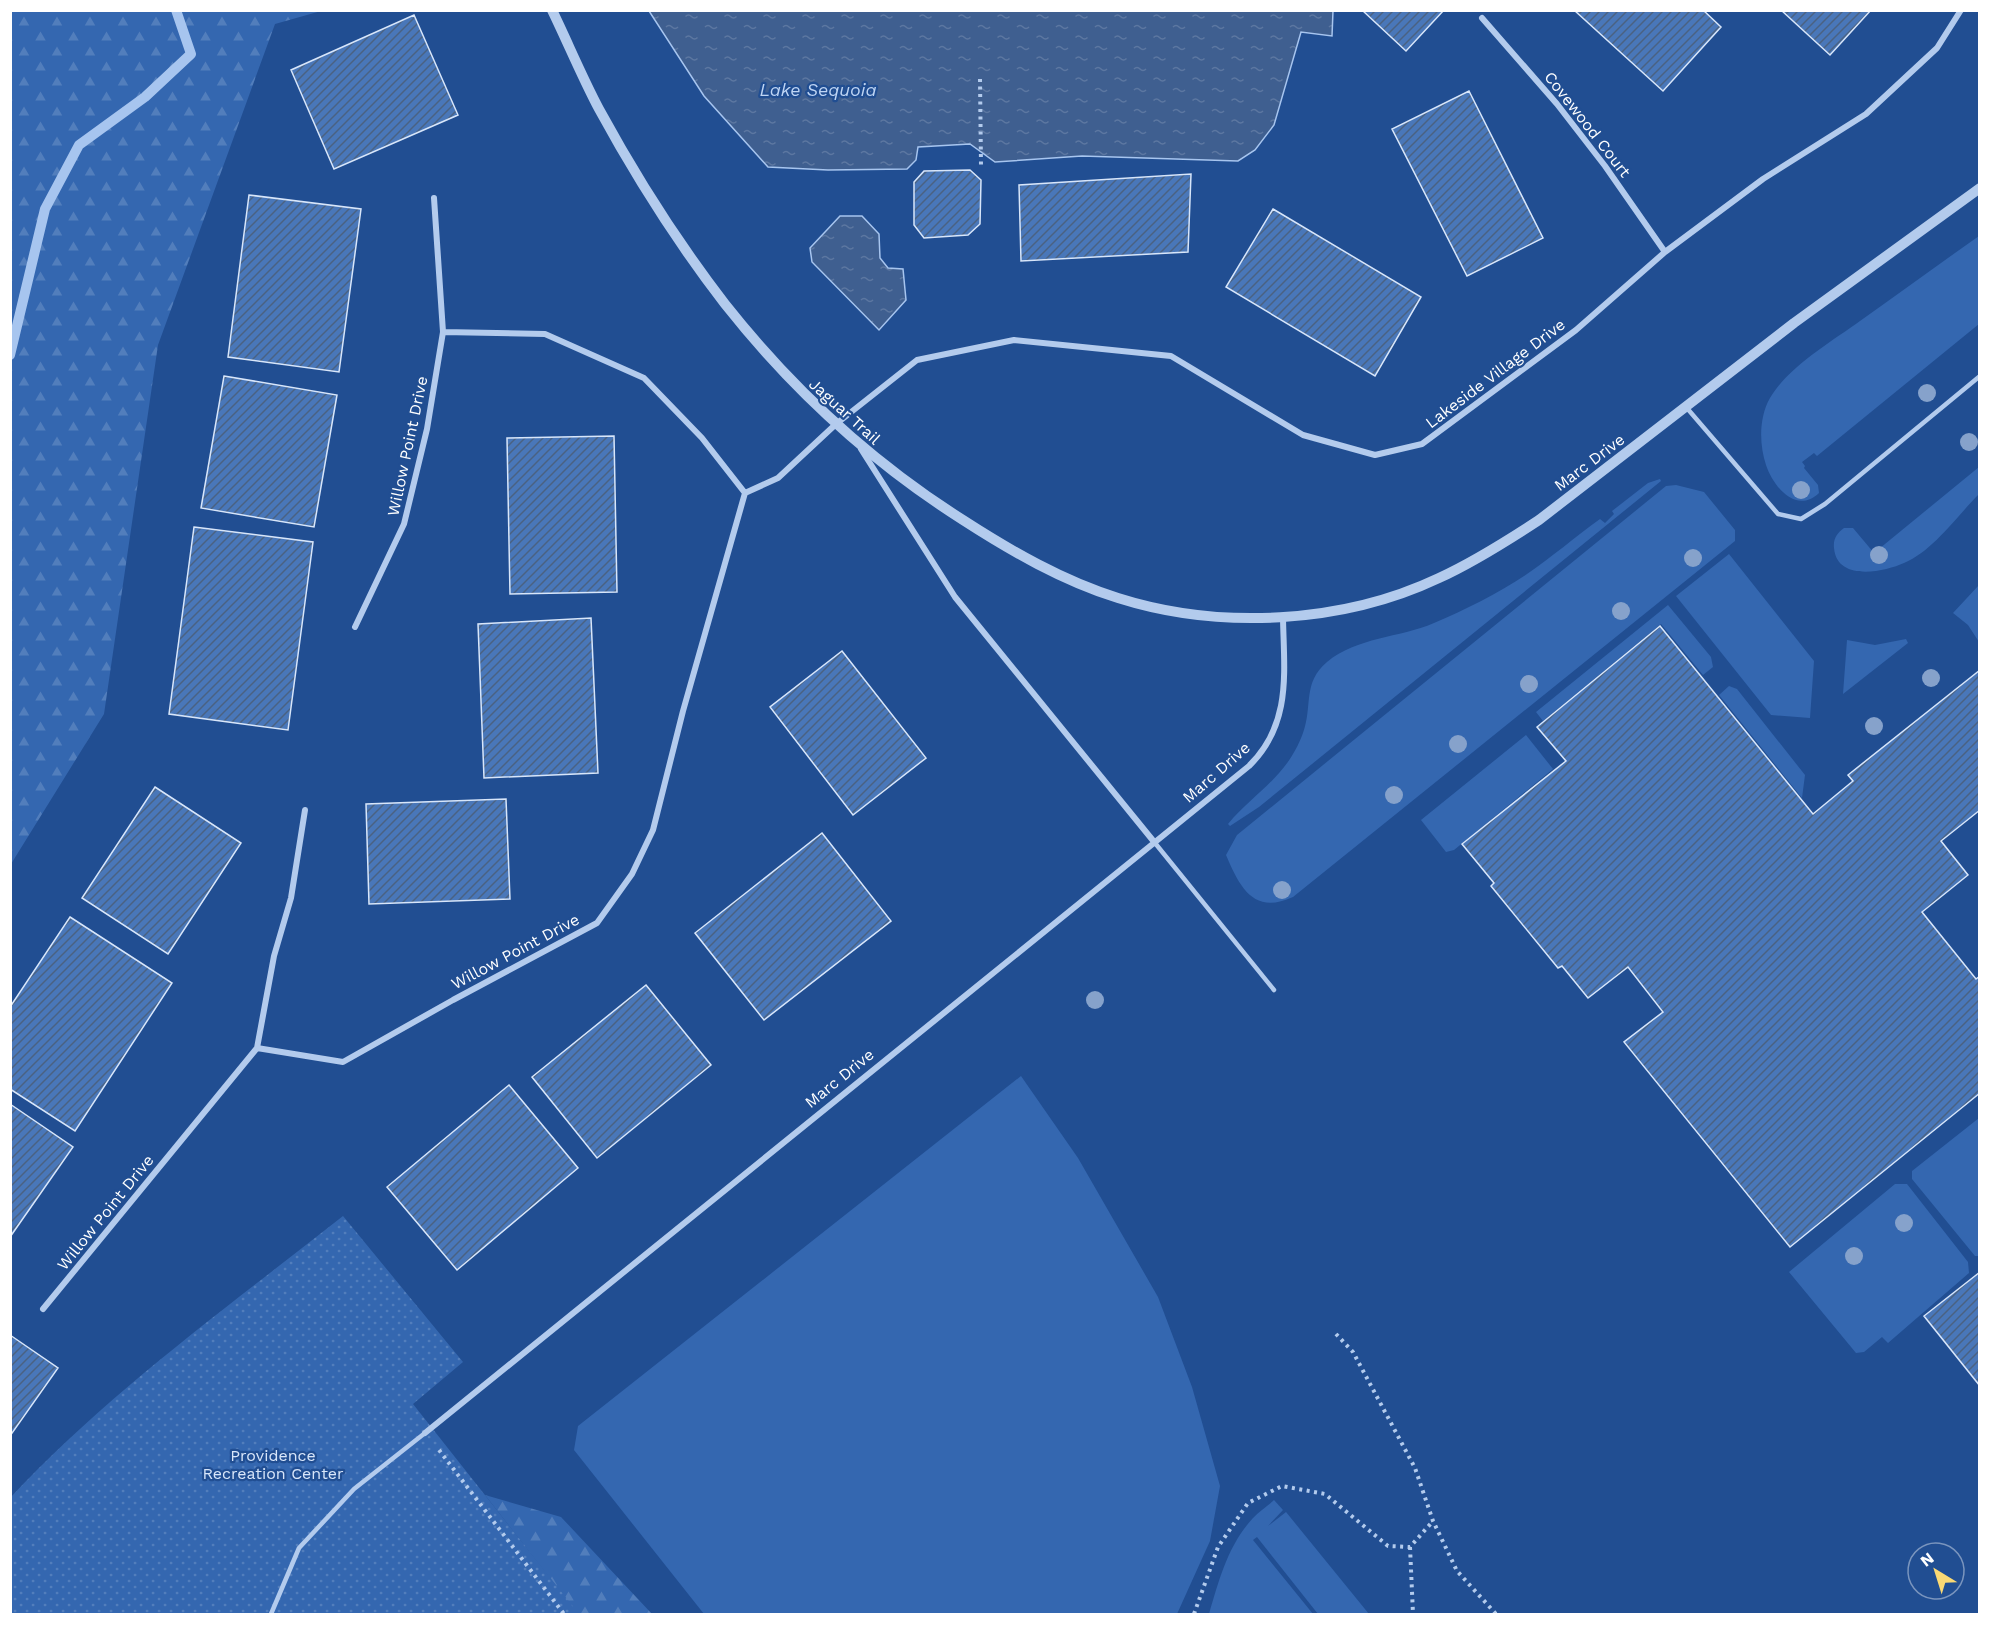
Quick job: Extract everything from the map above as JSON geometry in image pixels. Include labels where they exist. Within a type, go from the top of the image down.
[{"type":"street","name":"Jaguar Trail","points":[[552,10],[598,108],[657,208],[726,304],[796,387],[859,446],[923,495],[1008,549],[1080,583],[1118,598],[1180,613],[1226,618],[1283,618]]},
{"type":"street","name":"Lakeside Village Drive","points":[[836,424],[917,360],[1014,340],[1171,356],[1303,435],[1375,455],[1422,444],[1576,330],[1665,252],[1763,179],[1866,114],[1937,48],[1961,10]]},
{"type":"street","name":"Covewood Court","points":[[1482,18],[1557,104],[1605,166],[1665,252]]},
{"type":"street","name":"Marc Drive","points":[[425,1433],[1249,766],[1262,753],[1276,728],[1284,697],[1283,618],[1338,610],[1393,596],[1437,579],[1500,546],[1539,520],[1794,323],[1980,188]]},
{"type":"street","name":"Willow Point Drive","points":[[355,627],[404,524],[427,429],[443,332],[434,198]]},
{"type":"street","points":[[443,332],[545,334],[644,378],[702,438],[745,493],[778,478],[836,424]]},
{"type":"street","points":[[859,446],[955,597],[1155,843]]},
{"type":"street","name":"Willow Point Drive","points":[[256,1048],[343,1062],[597,923],[632,874],[653,830],[683,711],[745,493]]},
{"type":"street","name":"Willow Point Drive","points":[[43,1309],[256,1048],[274,956],[291,897],[305,810]]},
{"type":"lane","points":[[1686,407],[1778,514],[1801,519],[1825,504],[1980,376]]},
{"type":"lane","points":[[1155,843],[1274,990]]},
{"type":"lane","points":[[271,1614],[299,1548],[354,1490],[425,1433]]},
{"type":"path","points":[[980,80],[981,165]]},
{"type":"path","points":[[1336,1334],[1353,1352],[1415,1468],[1433,1521],[1457,1571],[1496,1614]]},
{"type":"path","points":[[425,1433],[564,1614]]},
{"type":"path","points":[[1194,1614],[1218,1547],[1248,1503],[1282,1486],[1326,1494],[1388,1546],[1410,1547]]},
{"type":"path","points":[[1413,1614],[1410,1547],[1433,1521]]},
{"type":"green space","points":[[11,10],[321,11],[275,24],[158,345],[104,714],[11,864]]},
{"type":"green space","points":[[1979,236],[1979,324],[1817,456],[1814,453],[1802,462],[1818,485],[1819,493],[1802,501],[1787,495],[1769,473],[1761,440],[1766,405],[1778,387],[1811,356]]},
{"type":"green space","points":[[1979,467],[1979,494],[1935,542],[1915,557],[1885,569],[1863,572],[1843,566],[1837,559],[1834,542],[1837,534],[1844,528],[1853,528],[1874,553]]},
{"type":"green space","points":[[1660,479],[1661,481],[1259,807],[1230,826],[1228,824],[1280,772],[1296,748],[1306,723],[1314,678],[1327,662],[1351,647],[1421,628],[1493,594],[1536,567],[1600,519],[1605,523],[1614,514],[1612,511],[1648,483]]},
{"type":"green space","points":[[1676,485],[1704,492],[1735,530],[1735,541],[1293,897],[1268,903],[1258,900],[1243,888],[1226,855],[1237,835],[1666,486]]},
{"type":"green space","points":[[1729,554],[1814,661],[1810,718],[1771,715],[1676,596]]},
{"type":"green space","points":[[1979,585],[1979,642],[1968,625],[1953,613]]},
{"type":"green space","points":[[1668,605],[1711,657],[1713,667],[1703,675],[1661,624],[1543,721],[1536,712]]},
{"type":"green space","points":[[1906,639],[1908,643],[1843,694],[1847,640],[1875,645]]},
{"type":"green space","points":[[1729,686],[1737,689],[1805,775],[1802,798],[1719,695]]},
{"type":"green space","points":[[1526,735],[1553,769],[1454,850],[1446,852],[1421,820]]},
{"type":"green space","points":[[1021,1076],[1078,1158],[1158,1297],[1192,1387],[1220,1486],[1210,1541],[1177,1614],[704,1614],[574,1450],[578,1426]]},
{"type":"green space","points":[[1979,1118],[1980,1256],[1975,1256],[1912,1179],[1912,1171]]},
{"type":"green space","points":[[1895,1184],[1907,1184],[1968,1262],[1969,1273],[1888,1343],[1882,1337],[1864,1352],[1856,1353],[1789,1272]]},
{"type":"green space","name":"Providence Recreation Center","points":[[343,1216],[463,1362],[413,1404],[579,1614],[11,1614],[10,1498],[48,1459],[129,1386]]},
{"type":"green space","points":[[485,1495],[561,1517],[652,1614],[578,1614]]},
{"type":"green space","points":[[1274,1500],[1283,1510],[1268,1526],[1286,1512],[1369,1614],[1318,1614],[1257,1537],[1253,1540],[1313,1614],[1209,1614],[1225,1563],[1237,1540],[1253,1518]]},
{"type":"water","name":"Lake Sequoia","points":[[649,11],[1333,11],[1332,36],[1301,32],[1274,125],[1255,150],[1238,161],[1082,156],[995,162],[970,144],[918,147],[916,160],[907,169],[828,170],[768,167],[704,96]]},
{"type":"water","points":[[840,216],[862,216],[879,234],[880,258],[888,268],[903,269],[906,300],[879,330],[812,262],[810,248]]},
{"type":"building","points":[[1362,10],[1444,10],[1406,51]]},
{"type":"building","points":[[1574,10],[1703,10],[1721,27],[1663,91]]},
{"type":"building","points":[[1781,10],[1871,10],[1830,55]]},
{"type":"building","points":[[414,15],[458,115],[334,169],[291,70]]},
{"type":"building","points":[[1469,91],[1543,238],[1467,276],[1392,129]]},
{"type":"building","points":[[970,170],[981,180],[980,224],[968,235],[924,238],[914,225],[914,182],[924,171]]},
{"type":"building","points":[[1191,174],[1188,252],[1021,261],[1019,185]]},
{"type":"building","points":[[249,195],[361,209],[339,372],[228,357]]},
{"type":"building","points":[[1273,209],[1421,297],[1375,376],[1226,287]]},
{"type":"building","points":[[224,376],[337,395],[314,527],[201,508]]},
{"type":"building","points":[[614,436],[617,592],[510,594],[507,438]]},
{"type":"building","points":[[194,527],[313,542],[288,730],[169,714]]},
{"type":"building","points":[[591,618],[598,773],[484,778],[478,624]]},
{"type":"building","points":[[1660,626],[1813,814],[1853,781],[1848,775],[1980,670],[1980,810],[1941,841],[1968,875],[1922,912],[1976,979],[1980,976],[1980,1093],[1790,1247],[1624,1042],[1663,1012],[1628,967],[1588,998],[1562,966],[1558,968],[1491,886],[1494,883],[1462,844],[1566,761],[1537,727]]},
{"type":"building","points":[[842,651],[926,758],[853,815],[770,707]]},
{"type":"building","points":[[155,787],[241,843],[168,954],[82,898]]},
{"type":"building","points":[[506,799],[510,899],[369,904],[366,804]]},
{"type":"building","points":[[822,833],[891,921],[764,1020],[695,933]]},
{"type":"building","points":[[70,917],[172,983],[75,1131],[10,1089],[10,1007]]},
{"type":"building","points":[[646,985],[711,1065],[597,1158],[532,1077]]},
{"type":"building","points":[[509,1085],[578,1168],[457,1270],[387,1187]]},
{"type":"building","points":[[10,1104],[73,1147],[10,1237]]},
{"type":"building","points":[[1980,1272],[1980,1386],[1924,1316]]},
{"type":"building","points":[[10,1335],[58,1368],[10,1436]]},
{"type":"waterway","points":[[10,355],[45,209],[79,145],[145,97],[191,54],[176,10]]}]
